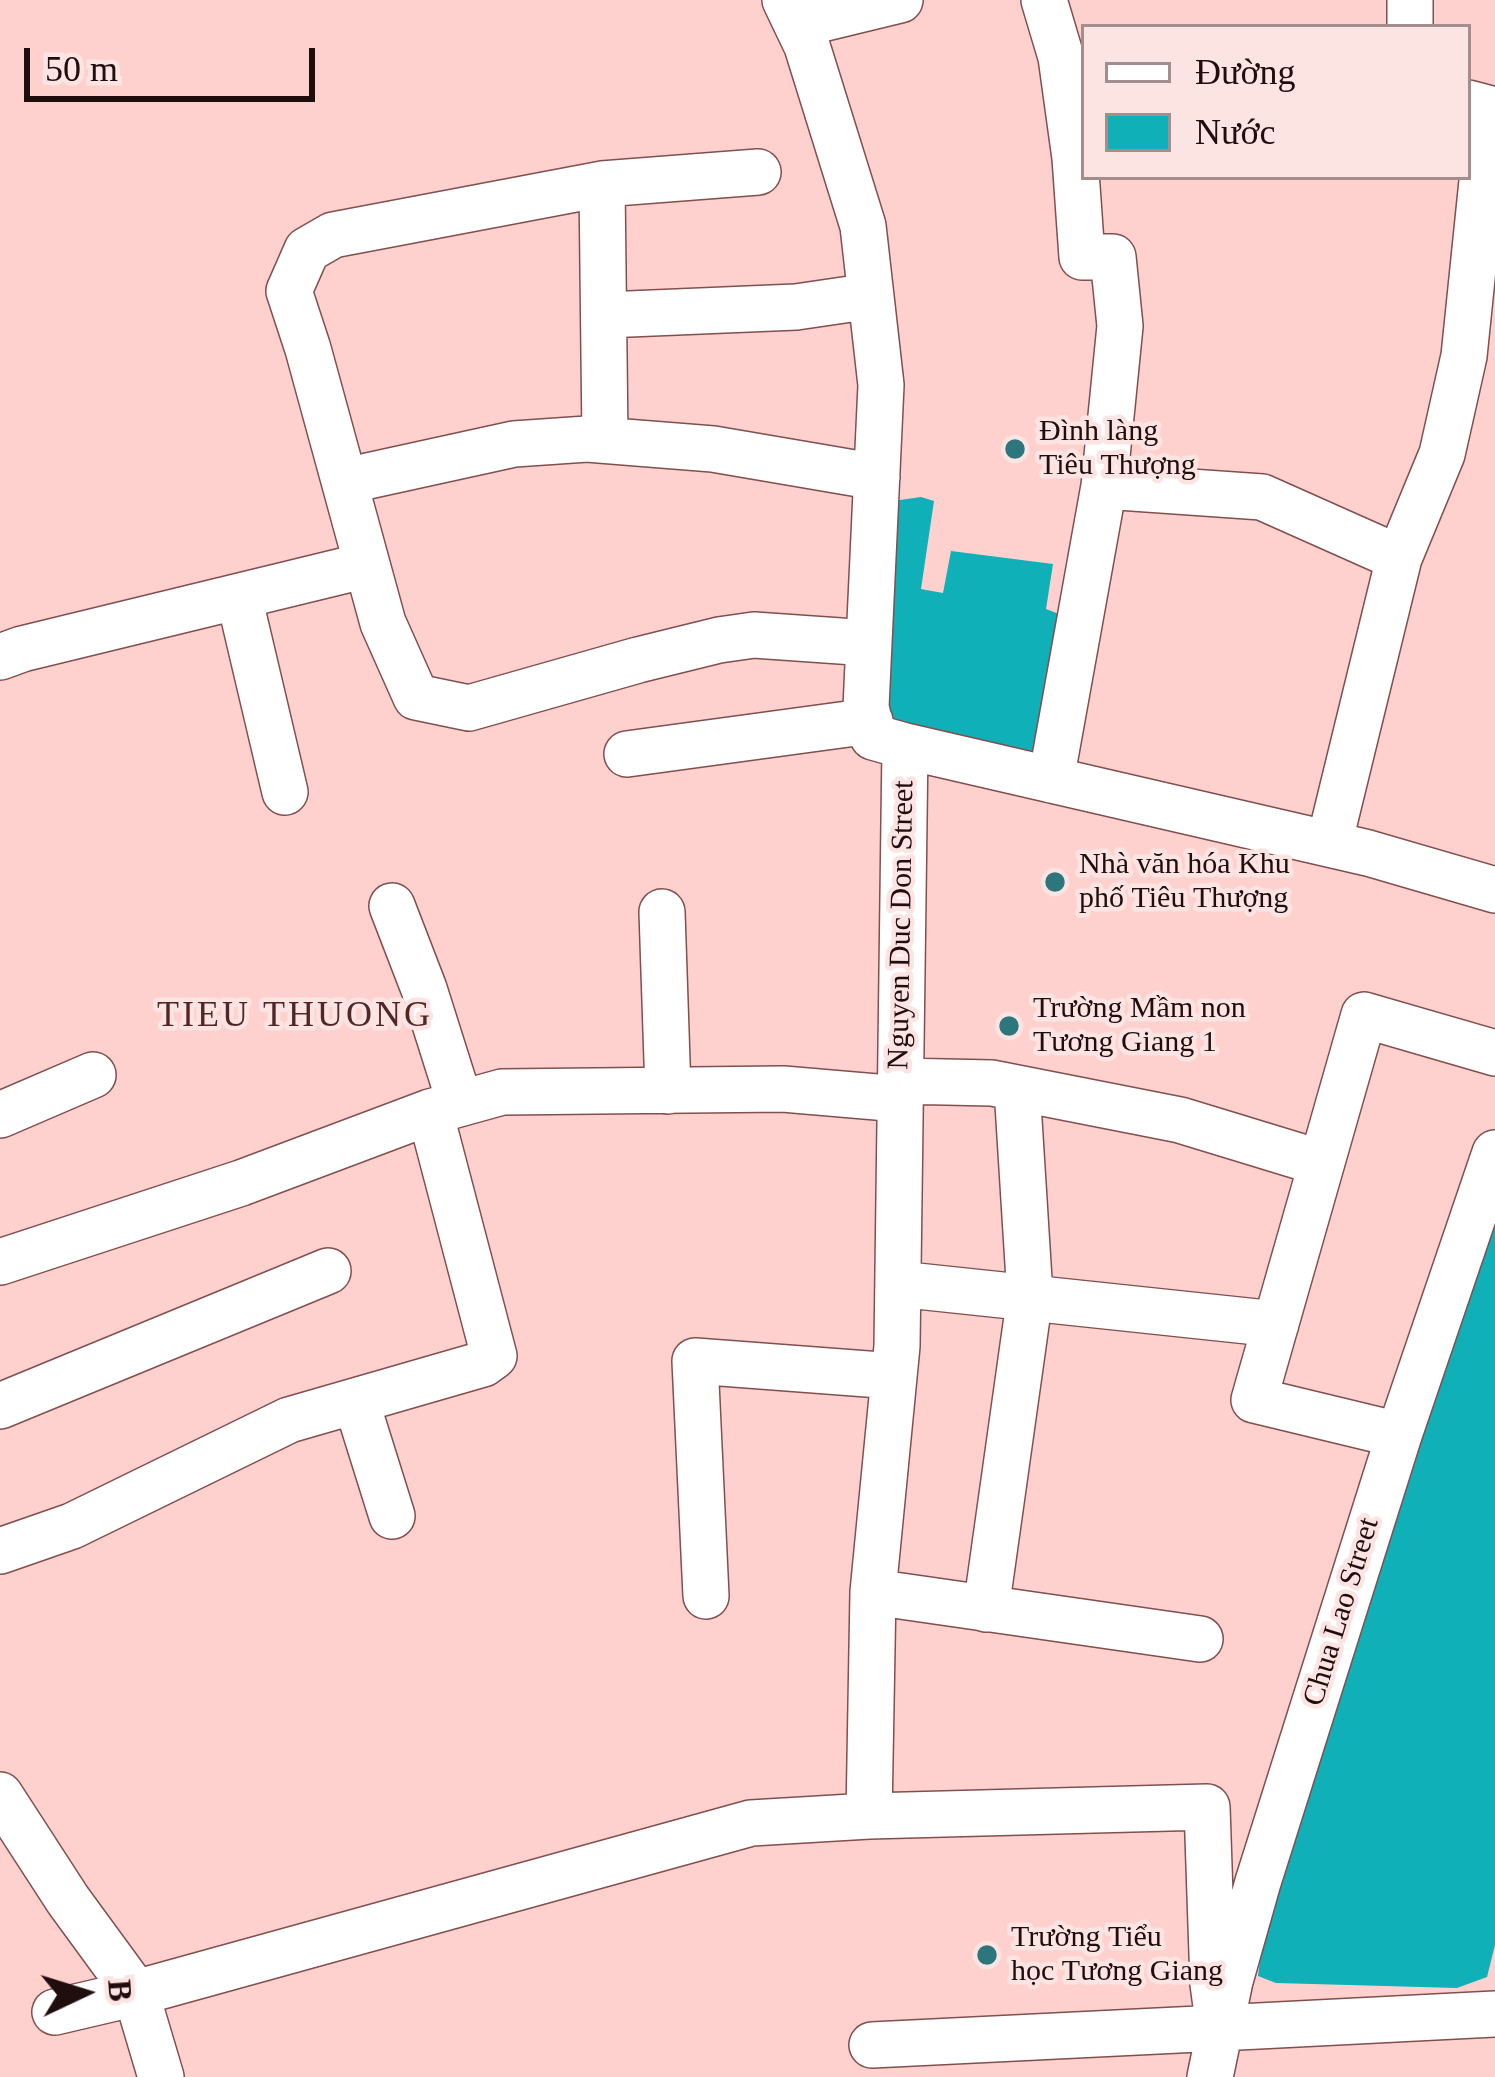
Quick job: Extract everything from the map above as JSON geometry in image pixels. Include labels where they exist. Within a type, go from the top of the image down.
[{"type":"street","points":[[791,12],[900,0]]},
{"type":"street","points":[[1044,0],[1064,77],[1082,257],[1114,257],[1120,326],[1104,486],[1051,780]]},
{"type":"street","name":"Nguyen Duc Don Street","points":[[791,12],[807,46],[863,226],[881,385],[866,706],[887,734],[900,1090],[898,1284],[873,1592],[869,1816]]},
{"type":"street","points":[[1329,844],[1399,558],[1442,454],[1464,356],[1483,127]]},
{"type":"street","points":[[758,172],[602,184],[333,235],[307,250],[289,291],[383,622],[416,697],[469,708],[718,640],[754,635],[869,643]]},
{"type":"street","points":[[602,184],[605,440]]},
{"type":"street","points":[[605,315],[796,308],[871,296]]},
{"type":"street","points":[[345,484],[514,444],[587,439],[713,449],[877,477]]},
{"type":"street","points":[[1104,486],[1262,496],[1399,558]]},
{"type":"street","points":[[0,657],[367,565]]},
{"type":"street","points":[[239,597],[285,792]]},
{"type":"street","points":[[627,754],[887,734],[1051,780],[1368,853],[1495,890]]},
{"type":"street","points":[[0,1551],[72,1526],[289,1420],[484,1364],[494,1356],[424,988],[392,906]]},
{"type":"street","points":[[662,912],[668,1091]]},
{"type":"street","points":[[1399,1435],[1254,1400],[1364,1015],[1495,1053]]},
{"type":"street","points":[[0,1115],[93,1075]]},
{"type":"street","points":[[0,1262],[242,1183],[445,1107],[502,1092],[900,1090],[992,1083],[1180,1120],[1321,1163]]},
{"type":"street","points":[[986,1609],[1030,1296],[1017,1088]]},
{"type":"street","name":"Chua Lao Street","points":[[1210,2077],[1258,1882],[1399,1435],[1495,1153]]},
{"type":"street","points":[[0,1406],[328,1270]]},
{"type":"street","points":[[898,1284],[1276,1324]]},
{"type":"street","points":[[706,1596],[695,1361],[894,1376]]},
{"type":"street","points":[[356,1401],[392,1516]]},
{"type":"street","points":[[873,1592],[1200,1640]]},
{"type":"street","points":[[0,1795],[136,1994],[161,2077]]},
{"type":"street","points":[[55,2012],[136,1994],[751,1823],[1207,1807],[1213,1984],[1219,2028]]},
{"type":"street","points":[[872,2044],[1495,2014]]},
{"type":"water","points":[[921,497],[934,501],[921,589],[943,593],[951,551],[1053,564],[1046,609],[1059,614],[1041,755],[893,729],[879,694],[893,501]]},
{"type":"water","points":[[1495,1204],[1495,1945],[1487,1977],[1457,1988],[1276,1983],[1258,1976],[1263,1935]]},
{"type":"place","name":"Đình làng Tiêu Thượng","points":[[1015,449]]},
{"type":"place","name":"Nhà văn hóa Khu phố Tiêu Thượng","points":[[1055,882]]},
{"type":"place","name":"Trường Mầm non Tương Giang 1","points":[[1009,1026]]},
{"type":"place","name":"Trường Tiểu học Tương Giang","points":[[987,1955]]},
{"type":"district","name":"TIEU THUONG","points":[[295,1017]]}]
